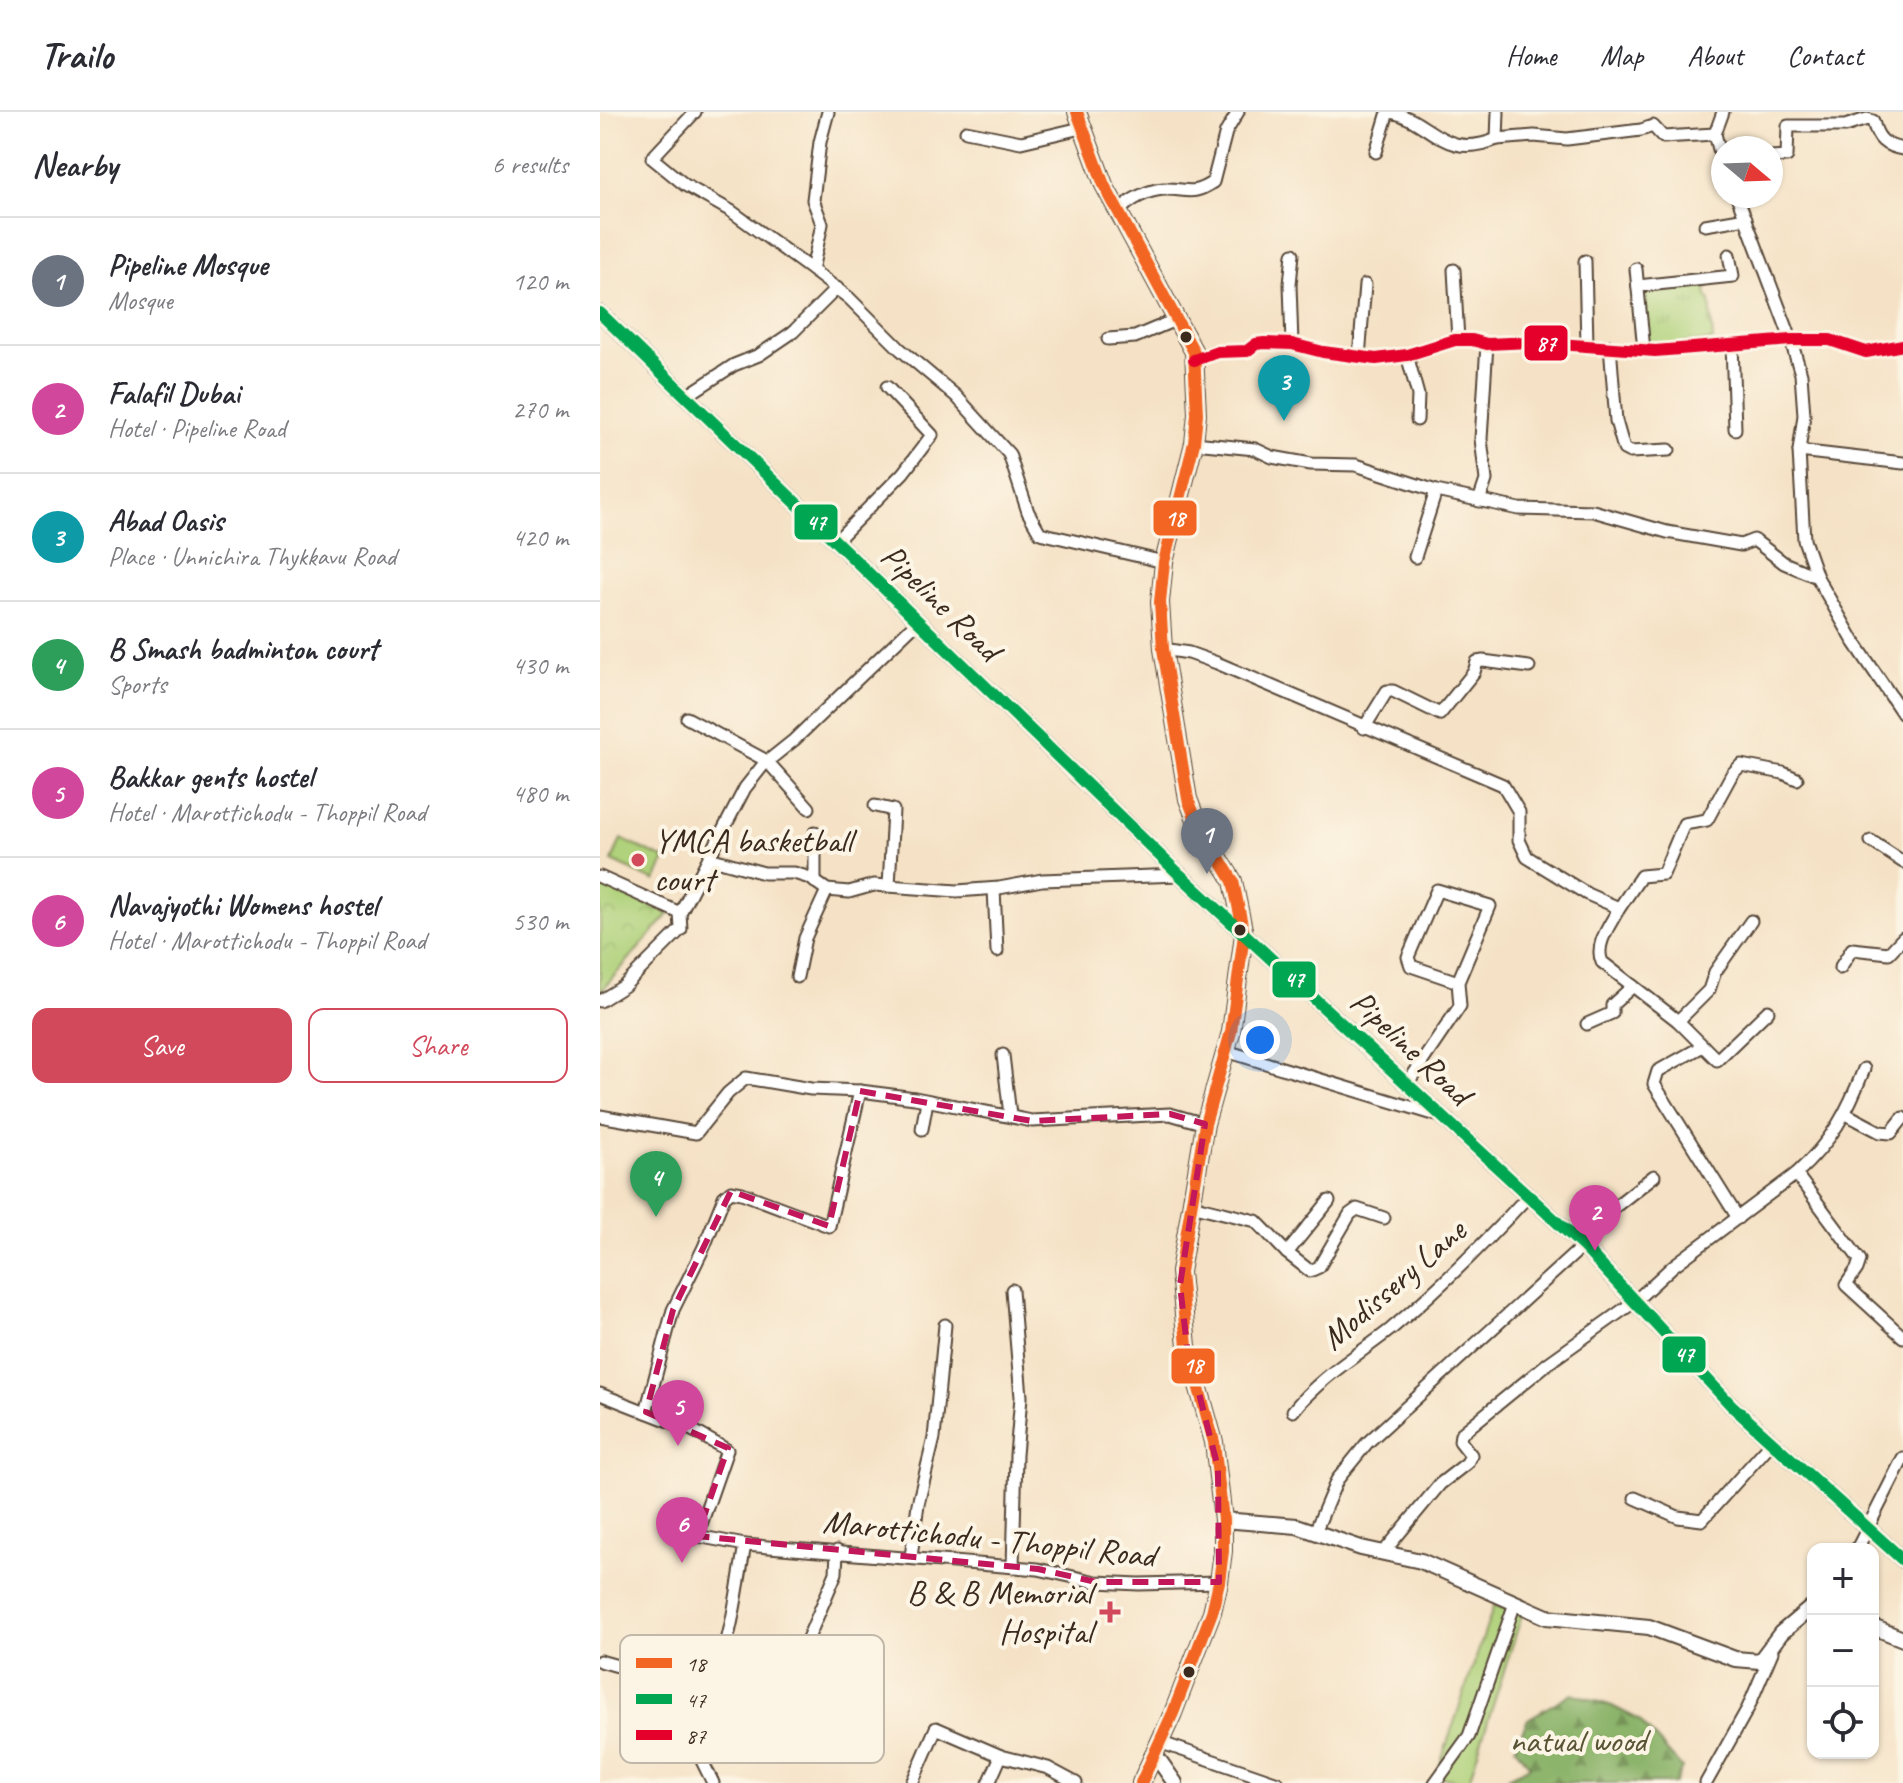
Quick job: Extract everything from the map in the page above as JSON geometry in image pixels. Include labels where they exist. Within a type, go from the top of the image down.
[{"type":"main road","points":[[1079,120],[1091,157],[1118,212],[1194,352],[1197,414],[1194,443],[1164,562],[1160,602],[1163,649],[1188,799],[1197,822],[1233,881],[1244,934],[1226,1051],[1205,1124],[1180,1285],[1187,1346],[1214,1442],[1223,1520],[1219,1582],[1201,1642],[1141,1783]]},
{"type":"street","points":[[695,112],[652,158],[685,185],[731,211],[837,288],[900,349],[956,396],[1009,454],[1028,512],[1040,533],[1164,562]]},
{"type":"street","points":[[812,270],[822,224],[813,200],[820,142],[828,112]]},
{"type":"street","points":[[1118,212],[1148,193],[1163,189],[1194,193],[1213,182],[1226,132],[1238,112]]},
{"type":"street","points":[[1376,152],[1390,112],[1401,114],[1448,142],[1465,145],[1534,136],[1567,139],[1653,126],[1663,137],[1715,134],[1723,112]]},
{"type":"street","points":[[1497,139],[1498,112]]},
{"type":"street","points":[[1783,156],[1787,156],[1788,126],[1845,126],[1867,119],[1873,121],[1884,143],[1903,149]]},
{"type":"street","points":[[966,131],[1021,142],[1079,120]]},
{"type":"street","points":[[1742,208],[1801,374],[1804,415],[1799,451],[1804,540],[1817,577],[1853,640],[1903,714]]},
{"type":"street","points":[[1705,225],[1746,218]]},
{"type":"street","points":[[1292,344],[1290,284],[1293,254]]},
{"type":"street","points":[[1638,286],[1733,276],[1729,255]]},
{"type":"street","points":[[1585,261],[1587,345]]},
{"type":"street","points":[[1636,269],[1644,350]]},
{"type":"street","points":[[1454,270],[1458,340]]},
{"type":"street","points":[[1359,357],[1365,285]]},
{"type":"street","points":[[685,397],[793,332],[837,288]]},
{"type":"street","name":"Pipeline Road","points":[[600,313],[1180,875],[1578,1243],[1732,1406],[1903,1560]]},
{"type":"street","points":[[1108,339],[1135,337],[1175,320]]},
{"type":"street","points":[[1194,360],[1218,352],[1247,351],[1256,344],[1264,343],[1292,344],[1376,359],[1407,355],[1458,340],[1487,344],[1531,342],[1644,350],[1791,340],[1830,340],[1866,352],[1903,345]]},
{"type":"street","points":[[1479,501],[1486,480],[1481,439],[1487,344]]},
{"type":"street","points":[[1732,344],[1735,429]]},
{"type":"street","points":[[1610,346],[1616,421],[1624,449],[1630,452],[1669,450]]},
{"type":"street","points":[[1407,355],[1418,395],[1417,420]]},
{"type":"street","points":[[835,542],[903,473],[932,435],[887,387]]},
{"type":"street","points":[[1194,443],[1255,449],[1272,457],[1311,464],[1356,465],[1436,491],[1519,509],[1593,511],[1667,532],[1741,545],[1754,540],[1784,563],[1817,577]]},
{"type":"street","points":[[1799,451],[1903,463]]},
{"type":"street","points":[[1415,557],[1436,491]]},
{"type":"street","points":[[600,1001],[624,986],[681,929],[680,913],[745,788],[767,761],[794,740],[918,621]]},
{"type":"street","points":[[1163,649],[1189,653],[1217,663],[1503,785],[1519,812],[1519,840],[1527,857],[1618,910]]},
{"type":"street","points":[[1364,728],[1387,691],[1440,714],[1474,672],[1477,662],[1529,667]]},
{"type":"street","points":[[687,718],[767,761],[809,808]]},
{"type":"street","points":[[1768,1011],[1717,1060],[1678,1021],[1602,962],[1599,956],[1601,943],[1618,910],[1641,876],[1663,874],[1684,824],[1707,820],[1732,774],[1741,765],[1783,773],[1797,779]]},
{"type":"street","points":[[875,806],[893,810],[889,886]]},
{"type":"street","points":[[815,832],[815,882]]},
{"type":"street","points":[[1871,841],[1903,862]]},
{"type":"street","points":[[709,858],[764,873],[794,873],[827,890],[849,892],[874,885],[957,891],[994,889],[1042,880],[1180,875]]},
{"type":"street","points":[[600,877],[680,913]]},
{"type":"street","points":[[994,889],[997,951]]},
{"type":"street","points":[[797,977],[805,938],[827,890]]},
{"type":"street","points":[[1407,1084],[1460,1006],[1458,982],[1490,906],[1437,890],[1408,957],[1411,966],[1458,982]]},
{"type":"street","points":[[1678,1021],[1709,990],[1715,972],[1751,921]]},
{"type":"street","points":[[1840,968],[1852,949],[1889,953],[1903,938]]},
{"type":"street","points":[[1587,1024],[1612,1013],[1612,1005],[1633,986]]},
{"type":"street","points":[[1703,1046],[1658,1071],[1654,1084],[1738,1218]]},
{"type":"street","points":[[1226,1051],[1443,1117]]},
{"type":"street","points":[[1003,1055],[1010,1115]]},
{"type":"street","points":[[1383,1553],[1440,1484],[1467,1463],[1471,1455],[1460,1441],[1461,1434],[1547,1364],[1634,1302],[1673,1266],[1796,1174],[1812,1159],[1846,1114],[1864,1069]]},
{"type":"street","points":[[600,1116],[696,1133],[728,1093],[746,1078],[811,1089],[860,1091],[927,1101],[1032,1121],[1170,1114],[1205,1124]]},
{"type":"street","points":[[646,1412],[673,1310],[724,1197],[731,1191],[742,1193],[829,1226],[860,1091]]},
{"type":"street","points":[[922,1129],[927,1101]]},
{"type":"street","points":[[1846,1114],[1880,1132],[1891,1133],[1903,1118]]},
{"type":"street","points":[[1796,1174],[1860,1260],[1846,1285],[1903,1337]]},
{"type":"street","points":[[1315,1532],[1337,1480],[1367,1443],[1578,1243],[1654,1176]]},
{"type":"street","name":"Modissery Lane","points":[[1293,1411],[1322,1379],[1354,1358],[1440,1288],[1527,1197]]},
{"type":"street","points":[[1287,1253],[1329,1201]]},
{"type":"street","points":[[1191,1205],[1256,1221],[1287,1253],[1310,1271],[1319,1267],[1350,1214],[1357,1209],[1384,1218]]},
{"type":"street","points":[[1012,1290],[1021,1397],[1013,1567]]},
{"type":"street","points":[[911,1557],[918,1504],[934,1438],[945,1325]]},
{"type":"street","name":"Marottichodu - Thoppil Road","points":[[600,1394],[724,1446],[727,1450],[697,1536],[745,1545],[1051,1571],[1096,1582],[1219,1582]]},
{"type":"street","points":[[1635,1498],[1678,1517],[1702,1520],[1773,1441]]},
{"type":"street","points":[[1860,1543],[1903,1458]]},
{"type":"street","points":[[1223,1520],[1297,1526],[1383,1553],[1421,1561],[1547,1617],[1649,1627],[1735,1659],[1760,1661],[1778,1637],[1807,1611]]},
{"type":"street","points":[[726,1635],[745,1545]]},
{"type":"street","points":[[809,1635],[836,1573],[837,1551]]},
{"type":"street","points":[[1435,1783],[1469,1736],[1515,1603]]},
{"type":"street","points":[[1879,1629],[1903,1639]]},
{"type":"street","points":[[1706,1783],[1748,1708],[1778,1637]]},
{"type":"street","points":[[600,1661],[620,1667]]},
{"type":"street","points":[[912,1783],[936,1728],[1001,1756],[1048,1768],[1076,1783]]},
{"type":"street","points":[[1156,1748],[1175,1783]]},
{"type":"street","points":[[1156,1748],[1278,1783]]},
{"type":"street","points":[[989,1783],[1001,1756]]},
{"type":"street","points":[[704,1763],[713,1783]]},
{"type":"highlighted area","points":[[860,1091],[1032,1121],[1170,1114],[1205,1124],[1180,1285],[1187,1346],[1218,1468],[1219,1582],[1096,1582],[1038,1569],[697,1536],[728,1448],[646,1412],[673,1310],[731,1191],[829,1226]]},
{"type":"green space","points":[[1706,283],[1713,341],[1646,348],[1641,288]]},
{"type":"green space","name":"YMCA basketball court","points":[[621,839],[665,859],[655,881],[612,861]]},
{"type":"green space","points":[[600,883],[669,914],[600,992]]},
{"type":"green space","points":[[1494,1605],[1522,1615],[1468,1783],[1436,1776]]},
{"type":"green space","name":"natual wood","points":[[1572,1693],[1612,1706],[1638,1719],[1682,1768],[1675,1783],[1514,1783],[1508,1777],[1530,1766],[1515,1747],[1528,1719]]},
{"type":"transit line","name":"18","points":[[1077,112],[1104,185],[1194,352],[1197,414],[1194,443],[1164,562],[1160,602],[1163,649],[1188,799],[1197,822],[1233,881],[1244,934],[1231,1032],[1205,1124],[1180,1272],[1187,1346],[1214,1442],[1223,1520],[1223,1551],[1212,1612],[1173,1713],[1141,1783]]},
{"type":"transit line","name":"47","points":[[600,313],[1180,875],[1583,1246],[1732,1406],[1903,1560]]},
{"type":"transit line","name":"87","points":[[1194,360],[1218,352],[1247,351],[1256,344],[1264,343],[1292,344],[1323,352],[1376,359],[1407,355],[1455,340],[1655,351],[1791,340],[1830,340],[1866,352],[1903,345]]},
{"type":"place","name":"Abad Oasis","points":[[1284,421]]},
{"type":"place","name":"YMCA basketball court","points":[[638,860]]},
{"type":"place","name":"Pipeline Mosque","points":[[1207,874]]},
{"type":"place","name":"B Smash badminton court","points":[[656,1217]]},
{"type":"place","name":"Falafil Dubai","points":[[1595,1251]]},
{"type":"place","name":"Bakkar gents hostel","points":[[678,1446]]},
{"type":"place","name":"Navajyothi Womens hostel","points":[[682,1563]]},
{"type":"place","name":"B & B Memorial Hospital","points":[[1110,1612]]}]
